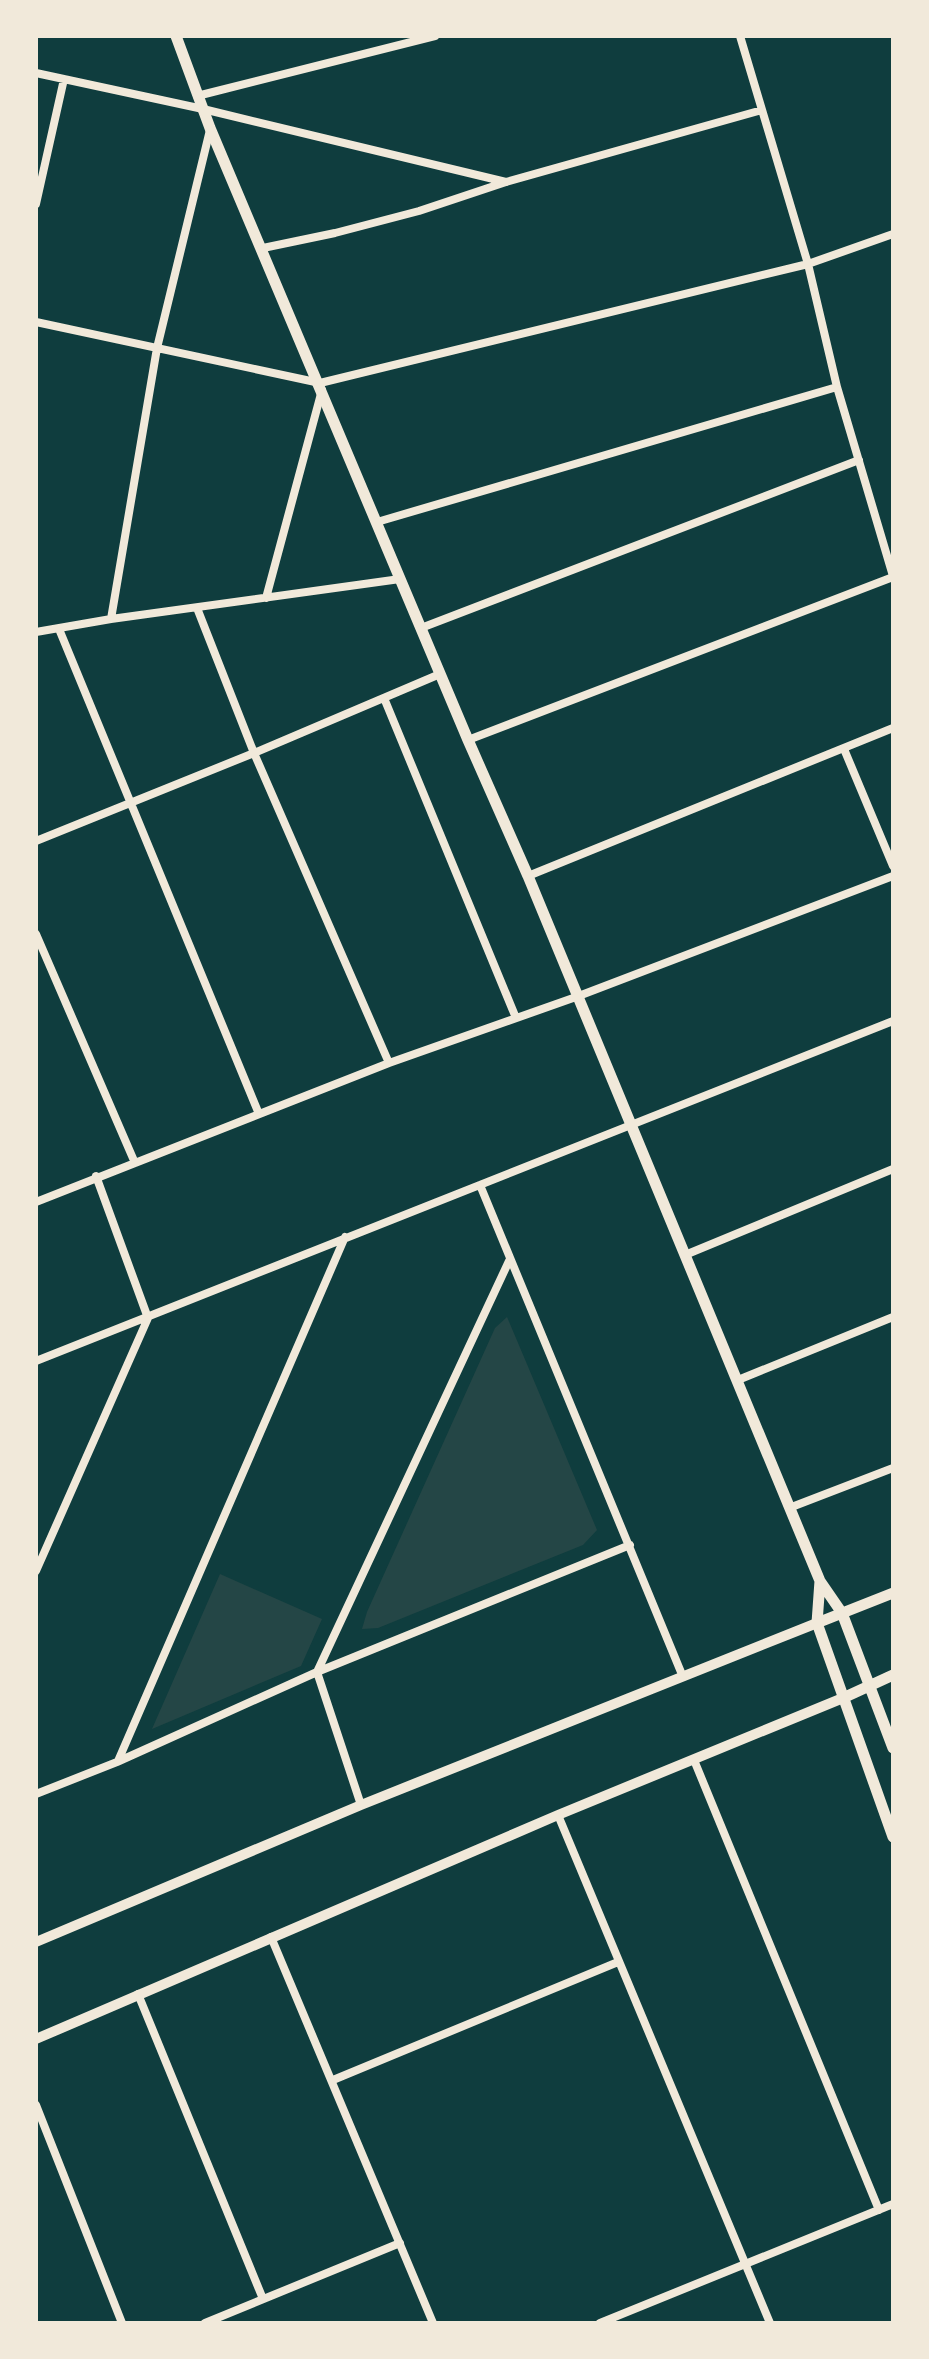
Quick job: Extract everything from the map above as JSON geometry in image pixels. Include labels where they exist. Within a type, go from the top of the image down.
[{"type":"main road","points":[[176,36],[210,128],[528,876],[789,1508],[820,1581],[842,1613],[893,1748]]},
{"type":"main road","points":[[820,1581],[817,1623],[893,1837]]},
{"type":"main road","points":[[817,1623],[893,1593]]},
{"type":"main road","points":[[843,1698],[893,1675]]},
{"type":"street","points":[[197,96],[435,36]]},
{"type":"street","points":[[468,740],[893,576],[837,387],[808,264],[740,36]]},
{"type":"street","points":[[36,73],[203,109],[506,182]]},
{"type":"street","points":[[36,204],[64,79]]},
{"type":"street","points":[[263,248],[419,211],[506,182],[762,110]]},
{"type":"street","points":[[111,619],[157,348],[210,128]]},
{"type":"street","points":[[36,322],[321,386],[808,264],[893,234]]},
{"type":"street","points":[[266,598],[321,386]]},
{"type":"street","points":[[377,522],[837,387]]},
{"type":"street","points":[[421,628],[859,460]]},
{"type":"street","points":[[36,632],[400,579]]},
{"type":"street","points":[[197,608],[254,753],[389,1063]]},
{"type":"street","points":[[59,629],[259,1114]]},
{"type":"street","points":[[36,841],[440,674]]},
{"type":"street","points":[[384,698],[516,1018]]},
{"type":"street","points":[[528,876],[893,728]]},
{"type":"street","points":[[844,749],[893,866]]},
{"type":"street","points":[[36,1202],[389,1063],[576,997],[893,876]]},
{"type":"street","points":[[36,934],[135,1163]]},
{"type":"street","points":[[36,1361],[893,1021]]},
{"type":"street","points":[[685,1255],[893,1169]]},
{"type":"street","points":[[36,1571],[148,1318],[96,1176]]},
{"type":"street","points":[[480,1185],[683,1677]]},
{"type":"street","points":[[117,1762],[345,1237]]},
{"type":"street","points":[[361,1805],[317,1672],[509,1261]]},
{"type":"street","points":[[738,1380],[893,1317]]},
{"type":"street","points":[[789,1508],[893,1468]]},
{"type":"street","points":[[36,1794],[117,1762],[317,1672],[630,1545]]},
{"type":"street","points":[[36,1942],[361,1805],[817,1623]]},
{"type":"street","points":[[36,2039],[558,1815],[843,1698]]},
{"type":"street","points":[[694,1760],[879,2210]]},
{"type":"street","points":[[558,1815],[770,2323]]},
{"type":"street","points":[[271,1937],[433,2323]]},
{"type":"street","points":[[333,2080],[618,1962]]},
{"type":"street","points":[[138,1994],[263,2299]]},
{"type":"street","points":[[36,2105],[122,2323]]},
{"type":"street","points":[[600,2323],[893,2204]]},
{"type":"street","points":[[205,2323],[400,2243]]},
{"type":"shaded area","points":[[507,1317],[597,1530],[583,1545],[378,1628],[362,1629],[495,1328]]},
{"type":"shaded area","points":[[220,1574],[322,1619],[301,1666],[152,1729]]}]
